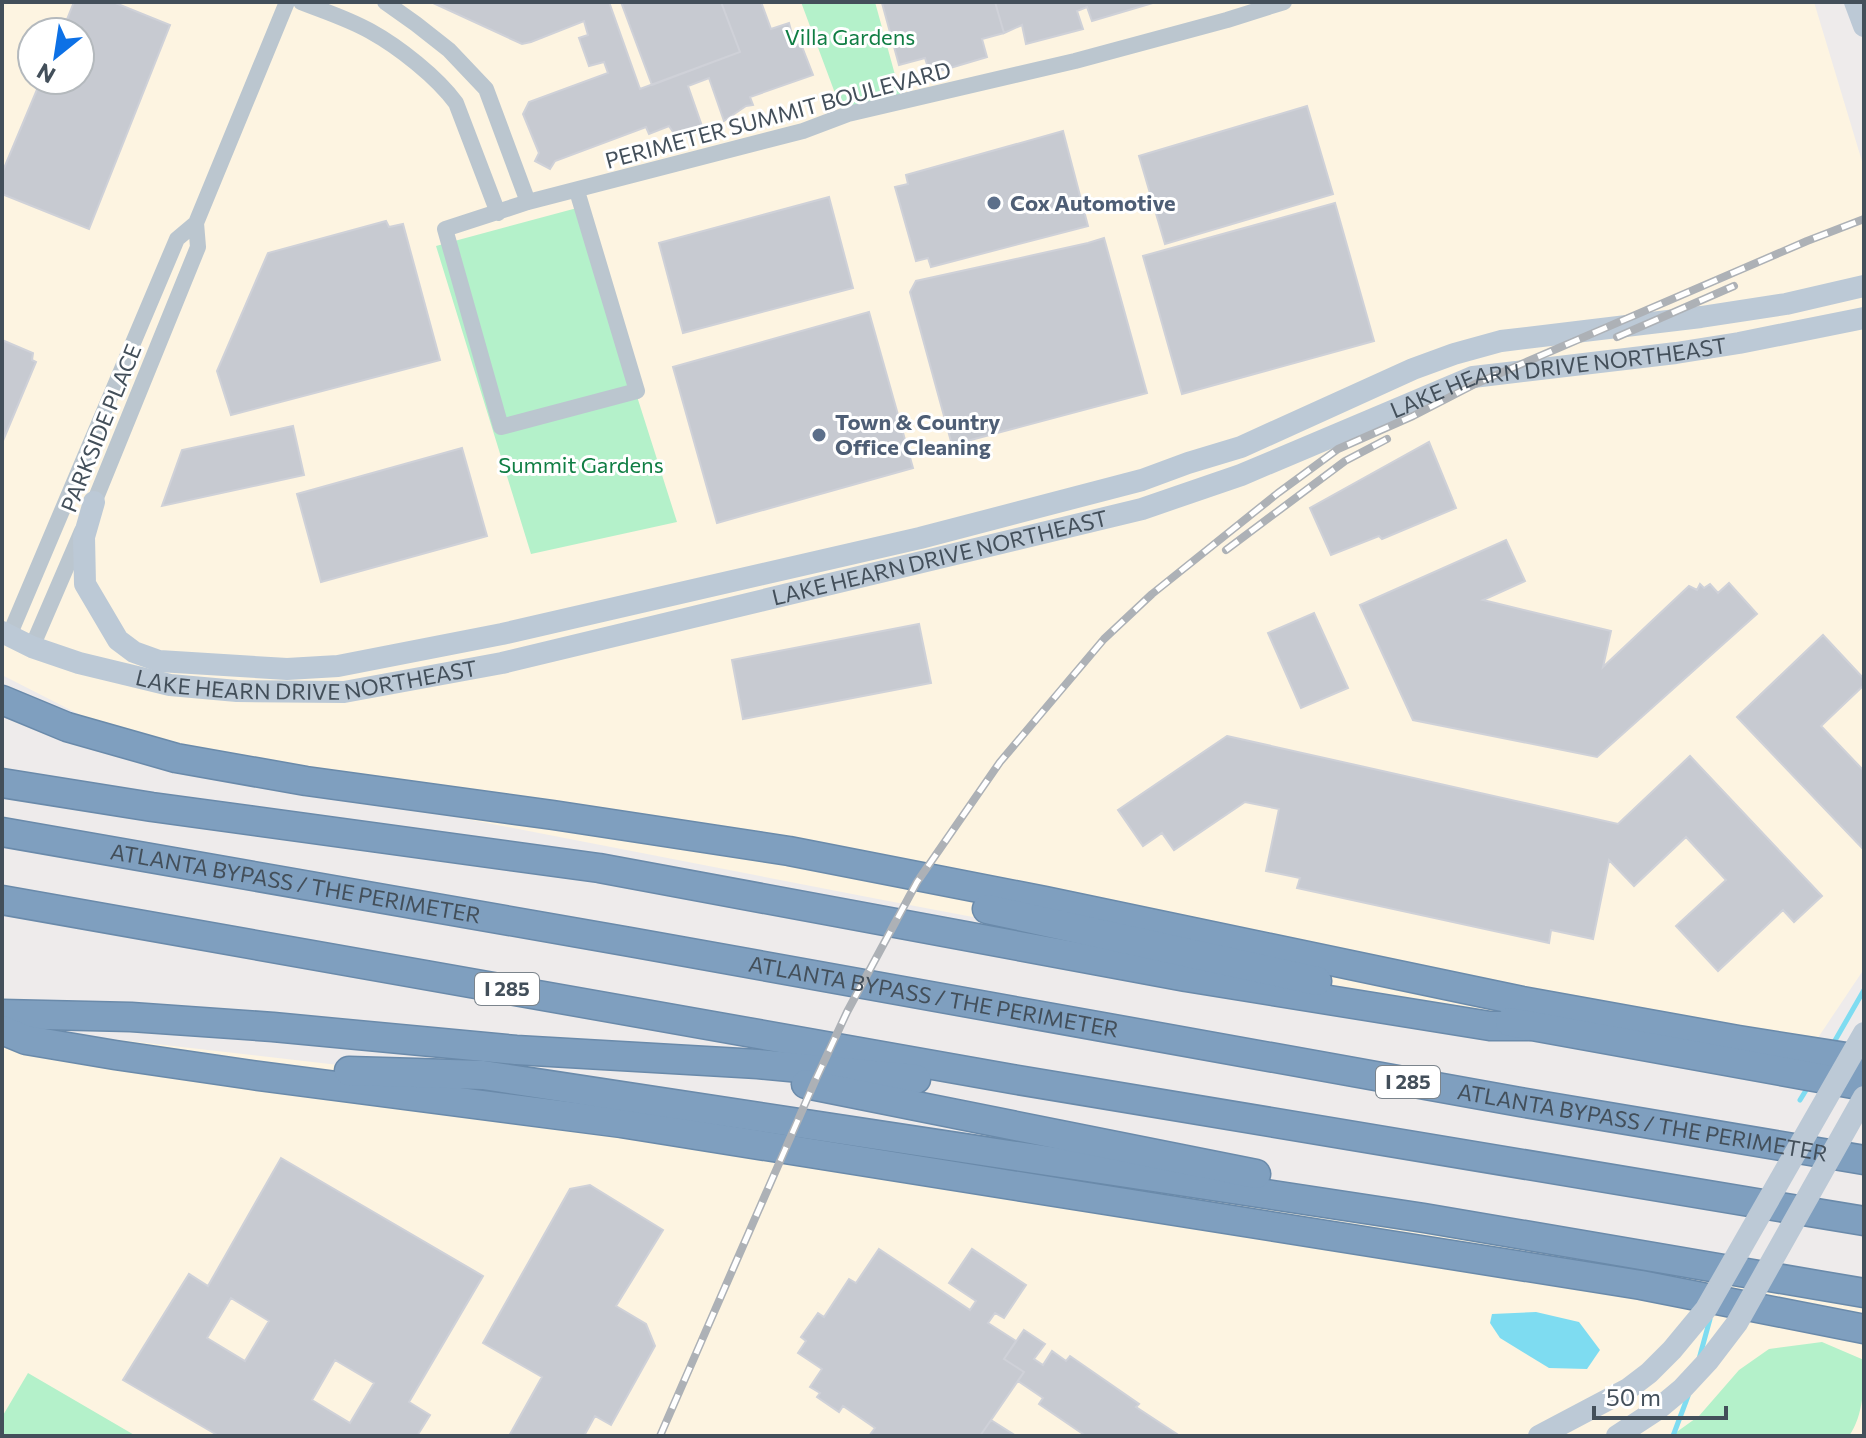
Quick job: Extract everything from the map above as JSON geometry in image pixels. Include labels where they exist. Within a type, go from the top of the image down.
[{"type":"highway","points":[[2,700],[67,727],[176,758],[306,781],[804,854],[1522,1001],[1864,1060]]},
{"type":"highway","points":[[2,783],[152,807],[599,868],[1186,977],[1490,1026],[1528,1026]]},
{"type":"highway","points":[[553,815],[1528,1026],[1864,1086]]},
{"type":"highway","name":"ATLANTA BYPASS / THE PERIMETER","points":[[2,832],[1505,1100],[1864,1160]]},
{"type":"highway","name":"I 285","points":[[2,900],[1012,1079],[1864,1221]]},
{"type":"highway","points":[[2,1014],[147,1018],[273,1027],[516,1050],[774,1065],[965,1084],[1012,1079]]},
{"type":"highway","points":[[2,1030],[26,1040],[252,1075],[637,1125],[1626,1283],[1864,1329]]},
{"type":"highway","points":[[680,1058],[1356,1195],[1424,1218]]},
{"type":"highway","points":[[252,1075],[334,1071],[483,1075],[1424,1218],[1864,1293]]},
{"type":"street","name":"PARKSIDE PLACE","points":[[32,647],[198,247],[196,223],[287,2]]},
{"type":"street","points":[[301,2],[371,31],[445,88],[456,103],[498,213]]},
{"type":"street","points":[[385,2],[449,50],[486,89],[528,202]]},
{"type":"street","name":"PERIMETER SUMMIT BOULEVARD","points":[[577,191],[637,391],[501,427],[445,229],[528,202],[803,131],[848,114],[1075,61],[1284,2]]},
{"type":"street","points":[[1855,2],[1864,26]]},
{"type":"street","name":"PARKSIDE PLACE","points":[[5,634],[177,239],[196,223]]},
{"type":"street","name":"LAKE HEARN DRIVE NORTHEAST","points":[[94,502],[84,537],[85,584],[120,643],[159,661],[287,669],[338,666],[502,634],[957,530],[1142,480],[1241,447],[1413,369],[1501,341],[1758,309],[1864,286]]},
{"type":"street","name":"LAKE HEARN DRIVE NORTHEAST","points":[[5,634],[79,663],[170,685],[237,691],[344,692],[502,663],[1142,509],[1241,475],[1473,377],[1689,351],[1864,318]]},
{"type":"street","points":[[114,386],[139,393]]},
{"type":"street","points":[[1539,1436],[1628,1389],[1649,1373],[1690,1329],[1706,1309],[1864,1033]]},
{"type":"street","points":[[1617,1436],[1682,1389],[1737,1323],[1864,1097]]},
{"type":"shaded area","points":[[2,2],[1814,2],[1864,168],[1864,969],[1795,1072],[348,796],[147,749],[2,675]]},
{"type":"shaded area","points":[[2,1029],[513,1085],[1864,1294],[1864,1436],[2,1436]]},
{"type":"green space","name":"Villa Gardens","points":[[801,2],[875,2],[903,104],[845,120]]},
{"type":"green space","name":"Summit Gardens","points":[[577,208],[677,522],[531,554],[436,246]]},
{"type":"green space","points":[[1822,1342],[1864,1360],[1860,1409],[1849,1436],[1671,1436],[1699,1416],[1739,1370],[1769,1349]]},
{"type":"green space","points":[[28,1373],[136,1436],[2,1436],[2,1417]]},
{"type":"water","points":[[1536,1312],[1579,1322],[1600,1350],[1587,1369],[1549,1368],[1500,1338],[1490,1323],[1492,1314]]},
{"type":"building","points":[[74,2],[113,2],[170,25],[89,229],[2,194],[2,173],[34,96],[96,96],[96,16],[68,16]]},
{"type":"building","points":[[431,2],[609,2],[640,89],[740,52],[721,2],[761,2],[771,29],[789,23],[795,45],[801,44],[813,75],[750,97],[753,105],[746,106],[724,121],[709,78],[688,86],[703,129],[673,132],[669,126],[649,134],[646,127],[555,161],[550,169],[535,161],[539,153],[523,114],[529,102],[608,73],[604,62],[589,66],[579,38],[588,35],[584,21],[522,44]]},
{"type":"building","points":[[621,2],[721,2],[740,52],[652,85]]},
{"type":"building","points":[[995,2],[1004,33],[982,39],[987,57],[930,74],[925,58],[899,65],[882,3]]},
{"type":"building","points":[[995,2],[1156,2],[1092,21],[1087,7],[1077,11],[1083,29],[1026,44],[1022,25],[1004,33]]},
{"type":"building","points":[[1307,106],[1333,194],[1165,244],[1139,156]]},
{"type":"building","points":[[1063,131],[1088,226],[931,267],[928,258],[916,261],[895,187],[908,184],[906,175]]},
{"type":"building","points":[[829,197],[853,288],[683,333],[659,243]]},
{"type":"building","points":[[1335,203],[1374,341],[1182,394],[1143,256]]},
{"type":"building","points":[[386,221],[389,227],[403,224],[440,360],[231,415],[217,371],[268,253]]},
{"type":"building","points":[[1104,238],[1147,393],[952,445],[910,292],[916,281]]},
{"type":"building","points":[[869,312],[913,468],[717,523],[673,367]]},
{"type":"building","points":[[2,340],[33,353],[32,360],[36,362],[2,443]]},
{"type":"building","points":[[293,426],[304,475],[162,506],[182,450]]},
{"type":"building","points":[[1429,442],[1456,508],[1382,539],[1379,536],[1331,555],[1310,508]]},
{"type":"building","points":[[462,448],[487,536],[321,582],[297,494]]},
{"type":"building","points":[[1506,540],[1525,581],[1483,600],[1611,631],[1603,667],[1689,586],[1697,590],[1700,584],[1704,588],[1710,584],[1718,593],[1729,583],[1757,614],[1597,757],[1413,720],[1360,605]]},
{"type":"building","points":[[1314,613],[1348,688],[1301,708],[1268,633]]},
{"type":"building","points":[[919,624],[931,683],[743,719],[732,660]]},
{"type":"building","points":[[1823,635],[1864,679],[1864,685],[1821,726],[1864,771],[1864,850],[1737,717]]},
{"type":"building","points":[[1227,736],[1618,824],[1690,756],[1822,896],[1794,922],[1783,910],[1718,971],[1676,926],[1726,880],[1686,837],[1634,886],[1609,860],[1593,939],[1551,930],[1549,943],[1297,888],[1300,878],[1266,871],[1279,809],[1245,802],[1174,850],[1162,833],[1143,846],[1118,810]]},
{"type":"building","points":[[281,1158],[483,1276],[409,1402],[430,1415],[417,1436],[219,1436],[123,1380],[189,1274],[208,1286]],"holes":[[[231,1298],[269,1321],[245,1361],[207,1338]],[[335,1360],[374,1383],[350,1423],[312,1400]]]},
{"type":"building","points":[[590,1185],[663,1230],[616,1306],[646,1324],[655,1346],[611,1425],[595,1416],[584,1436],[509,1436],[542,1377],[483,1343],[570,1189]]},
{"type":"building","points":[[879,1249],[970,1310],[976,1301],[949,1283],[972,1249],[1026,1285],[1004,1318],[995,1313],[988,1323],[1016,1341],[1004,1359],[1024,1372],[980,1436],[869,1436],[875,1428],[843,1406],[839,1412],[817,1397],[820,1393],[810,1387],[822,1369],[798,1353],[806,1341],[801,1337],[818,1313],[824,1317],[849,1279],[856,1283]]},
{"type":"building","points":[[1024,1330],[1045,1344],[1034,1359],[1043,1365],[1052,1351],[1066,1361],[1070,1356],[1139,1404],[1136,1407],[1176,1436],[1086,1436],[1039,1404],[1043,1398],[1018,1381],[1024,1372],[1004,1359]]},
{"type":"building","points":[[991,1420],[1016,1436],[980,1436]]},
{"type":"waterway","points":[[1833,1044],[1864,990]]},
{"type":"waterway","points":[[1800,1100],[1808,1087]]},
{"type":"waterway","points":[[1699,1359],[1710,1319]]},
{"type":"waterway","points":[[1673,1436],[1688,1396]]},
{"type":"railway","points":[[660,1436],[847,1012],[917,882],[1000,762],[1104,639],[1152,594],[1338,449],[1475,384],[1864,219]]},
{"type":"railway","points":[[1617,337],[1734,286]]},
{"type":"railway","points":[[1226,550],[1345,461],[1387,439]]},
{"type":"place","name":"Cox Automotive","points":[[994,203]]},
{"type":"place","name":"Town & Country Office Cleaning","points":[[819,435]]}]
